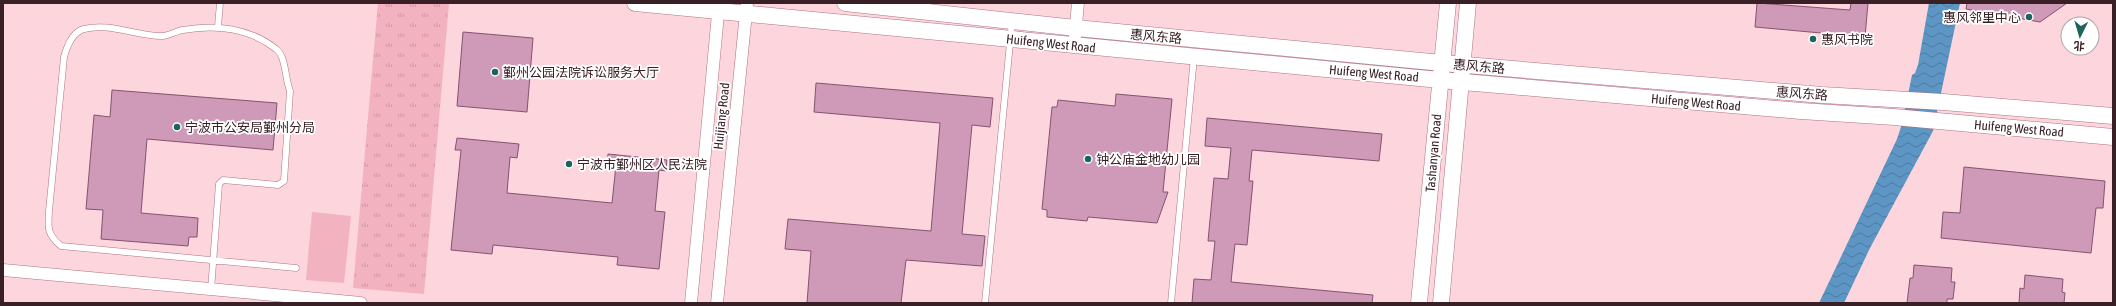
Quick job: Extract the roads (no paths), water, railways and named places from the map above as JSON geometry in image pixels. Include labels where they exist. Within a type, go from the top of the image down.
[{"type":"street","name":"Huifeng West Road","points":[[635,3],[746,8],[1010,39],[1075,45],[1194,48],[1440,80],[1801,111],[1894,117],[2113,137]]},
{"type":"street","name":"惠风东路","points":[[846,3],[1076,28],[1194,48],[1442,63],[1822,95],[1942,102],[2113,116]]},
{"type":"street","points":[[1075,45],[1078,3]]},
{"type":"street","name":"Tashanyan Road","points":[[1419,303],[1448,3]]},
{"type":"street","name":"Tashanyan Road","points":[[1440,303],[1462,82],[1462,65],[1468,3]]},
{"type":"street","name":"Huijiang Road","points":[[691,303],[718,7]]},
{"type":"street","name":"Huijiang Road","points":[[717,303],[746,8]]},
{"type":"street","points":[[3,270],[361,303]]},
{"type":"lane","points":[[218,26],[220,3]]},
{"type":"lane","points":[[985,303],[1012,21]]},
{"type":"lane","points":[[211,290],[213,260],[219,184],[223,180],[278,185],[284,180],[290,91],[285,79],[284,61],[278,50],[261,38],[218,26],[182,30],[164,36],[96,27],[83,29],[69,41],[64,57],[48,227],[51,237],[61,246],[213,260],[296,268]]},
{"type":"lane","points":[[1171,303],[1194,48]]},
{"type":"water","points":[[1929,3],[1960,3],[1933,131],[1870,248],[1844,303],[1819,303],[1897,139],[1902,124],[1912,75],[1915,73],[1918,65]]},
{"type":"place","name":"惠风邻里中心","points":[[2029,17]]},
{"type":"place","name":"惠风书院","points":[[1813,39]]},
{"type":"place","name":"鄞州公园法院诉讼服务大厅","points":[[495,72]]},
{"type":"place","name":"宁波市公安局鄞州分局","points":[[177,127]]},
{"type":"place","name":"钟公庙金地幼儿园","points":[[1088,159]]},
{"type":"place","name":"宁波市鄞州区人民法院","points":[[569,164]]}]
